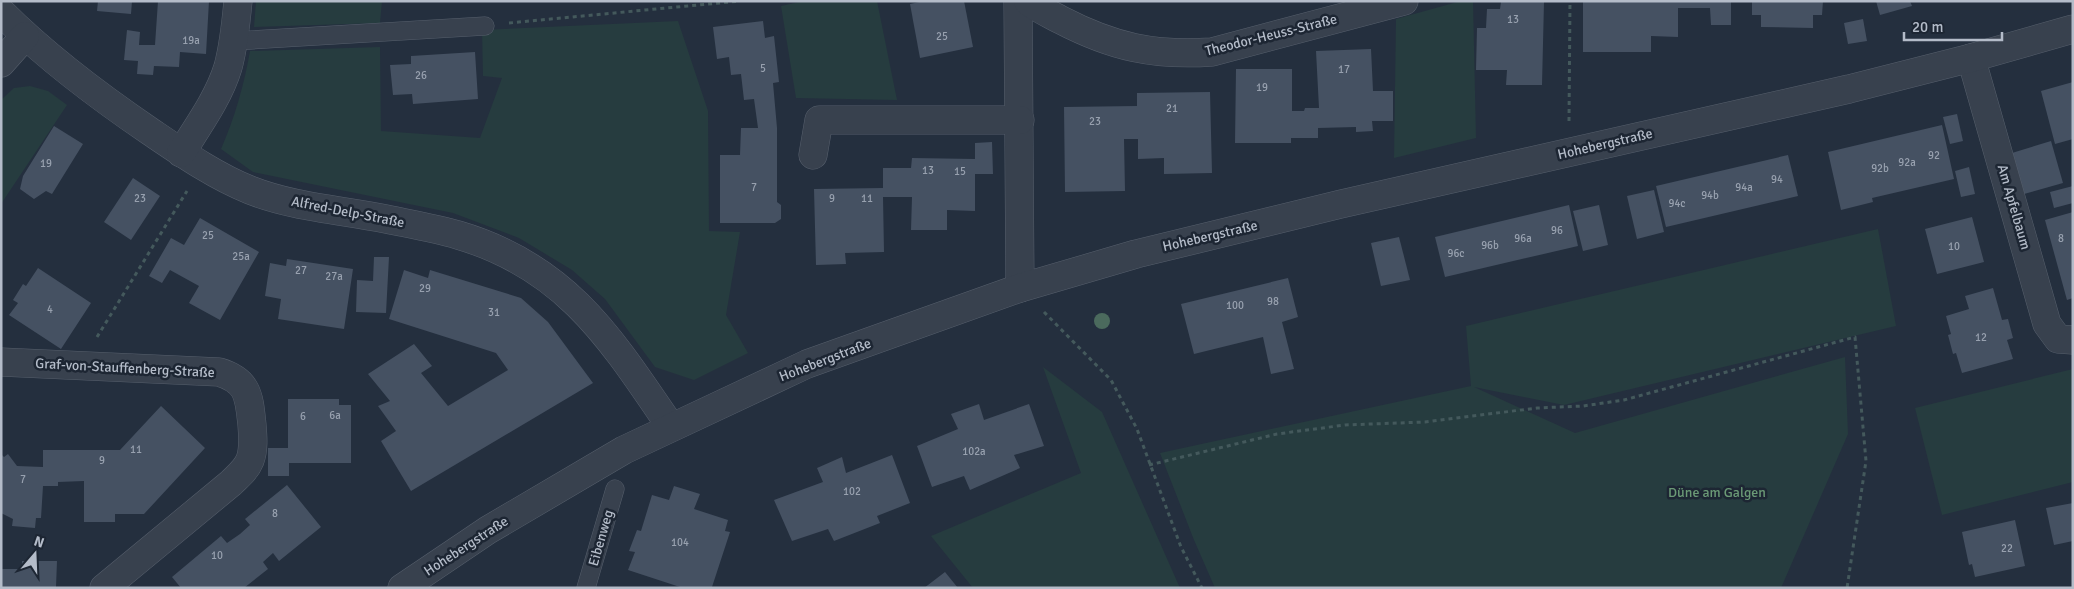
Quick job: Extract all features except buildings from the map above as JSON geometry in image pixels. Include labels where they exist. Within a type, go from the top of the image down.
[{"type":"street","points":[[192,159],[228,68],[234,41],[238,1]]},
{"type":"street","points":[[1018,1],[1020,288]]},
{"type":"street","name":"Theodor-Heuss-Straße","points":[[1028,1],[1082,31],[1121,45],[1151,52],[1180,54],[1212,52],[1404,1]]},
{"type":"street","name":"Alfred-Delp-Straße","points":[[1,12],[25,36],[68,73],[192,159],[232,181],[267,196],[434,229],[459,236],[510,256],[559,287],[596,322],[624,358],[672,427]]},
{"type":"street","name":"Hohebergstraße","points":[[402,588],[488,530],[624,450],[807,364],[1020,288],[1136,254],[1569,152],[1849,89],[1972,58],[2073,29]]},
{"type":"street","points":[[1,63],[25,36]]},
{"type":"street","name":"Am Apfelbaum","points":[[1972,58],[2047,324],[2058,339],[2073,340]]},
{"type":"street","points":[[812,155],[819,120],[1020,120]]},
{"type":"street","name":"Graf-von-Stauffenberg-Straße","points":[[1,362],[218,372],[238,381],[249,397],[253,439],[252,454],[245,470],[104,588]]},
{"type":"lane","points":[[234,41],[485,26]]},
{"type":"lane","name":"Eibenweg","points":[[586,588],[615,489]]},
{"type":"path","points":[[485,26],[740,1]]},
{"type":"path","points":[[1569,152],[1570,1]]},
{"type":"path","points":[[78,366],[192,159]]},
{"type":"path","points":[[1020,288],[1111,380],[1136,429],[1181,547],[1202,588]]},
{"type":"path","points":[[1148,464],[1277,434],[1345,426],[1425,422],[1537,408],[1582,406],[1624,400],[1855,338],[1866,461],[1847,588]]},
{"type":"green space","points":[[256,1],[382,1],[380,23],[254,27]]},
{"type":"green space","points":[[804,1],[877,1],[897,100],[796,98],[781,6]]},
{"type":"green space","points":[[1461,1],[1473,1],[1476,138],[1394,158],[1396,19]]},
{"type":"green space","points":[[678,21],[708,111],[709,231],[740,232],[726,315],[748,353],[694,380],[655,367],[605,299],[572,270],[519,238],[453,213],[253,172],[221,149],[231,125],[250,51],[380,47],[381,131],[480,138],[502,78],[483,76],[482,30]]},
{"type":"green space","points":[[30,86],[48,91],[67,105],[1,204],[1,100],[14,88]]},
{"type":"green space","name":"Düne am Galgen","points":[[1878,229],[1896,326],[1564,405],[1474,387],[1575,433],[1845,357],[1848,434],[1781,588],[1215,588],[1160,453],[1471,386],[1466,326]]},
{"type":"green space","points":[[1043,367],[1102,412],[1180,588],[973,588],[931,536],[1081,473]]},
{"type":"green space","points":[[2073,369],[2073,482],[1942,515],[1915,408]]}]
